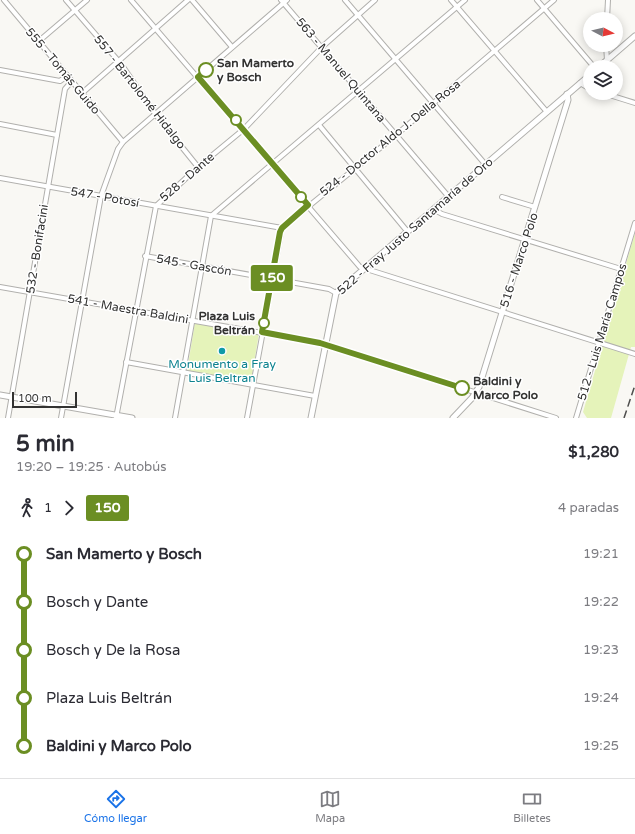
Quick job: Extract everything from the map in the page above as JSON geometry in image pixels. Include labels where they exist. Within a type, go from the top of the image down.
[{"type":"street","name":"555 - Tomás Guido","points":[[4,0],[123,142]]},
{"type":"street","name":"557 - Bartolomé Hidalgo","points":[[66,0],[118,60],[156,115],[198,167]]},
{"type":"street","points":[[39,41],[87,0]]},
{"type":"street","points":[[131,0],[364,269],[635,354]]},
{"type":"street","points":[[82,94],[118,60],[188,0]]},
{"type":"street","points":[[192,0],[232,47]]},
{"type":"street","points":[[345,0],[485,164]]},
{"type":"street","name":"528 - Dante","points":[[116,417],[135,310],[156,206],[198,167],[244,129],[322,47],[375,0]]},
{"type":"street","points":[[451,0],[547,112]]},
{"type":"street","points":[[175,418],[194,321],[211,216],[465,0]]},
{"type":"street","points":[[537,0],[588,60]]},
{"type":"street","name":"524 - Doctor Aldo J. Della Rosa","points":[[282,228],[308,205],[396,135],[554,0]]},
{"type":"street","points":[[607,12],[608,0]]},
{"type":"street","points":[[61,418],[101,196],[118,149],[123,142],[156,115],[284,1]]},
{"type":"street","name":"563 - Manuel Quintana","points":[[284,1],[448,196]]},
{"type":"street","points":[[606,60],[635,36]]},
{"type":"street","points":[[606,52],[606,60]]},
{"type":"street","points":[[0,70],[60,81],[67,76]]},
{"type":"street","name":"522 - Fray Justo Santamaría de Oro","points":[[311,418],[324,345],[336,293],[583,81]]},
{"type":"street","name":"532 - Bonifacini","points":[[8,418],[65,89],[72,82]]},
{"type":"street","name":"516 - Marco Polo","points":[[453,418],[476,392],[568,100],[567,94]]},
{"type":"street","points":[[623,99],[635,103]]},
{"type":"street","points":[[0,124],[57,135]]},
{"type":"street","points":[[318,125],[407,231]]},
{"type":"street","name":"547 - Potosí","points":[[0,178],[282,228]]},
{"type":"street","points":[[502,197],[535,207]]},
{"type":"street","points":[[433,209],[442,214],[620,269]]},
{"type":"street","name":"512 - Luis María Campos","points":[[576,418],[635,223]]},
{"type":"street","points":[[247,418],[282,228]]},
{"type":"street","name":"545 - Gascón","points":[[146,256],[329,289],[336,293]]},
{"type":"street","name":"541 - Maestra Baldini","points":[[0,287],[262,332],[324,345],[556,418]]},
{"type":"street","points":[[126,362],[315,396]]},
{"type":"street","points":[[0,395],[116,417],[132,418]]},
{"type":"green space","points":[[635,233],[635,347],[631,347],[611,418],[587,418],[583,412]]},
{"type":"green space","points":[[195,322],[259,333],[251,382],[187,371]]},
{"type":"railway","points":[[624,418],[635,385]]},
{"type":"bus line","name":"150","points":[[206,70],[198,77],[308,205],[282,228],[280,232],[262,332],[320,343],[331,348],[462,388]]},
{"type":"place","name":"San Mamerto y Bosch","points":[[206,70]]},
{"type":"place","name":"Plaza Luis Beltrán","points":[[264,323]]},
{"type":"place","name":"Monumento a Fray Luis Beltran","points":[[222,351]]},
{"type":"place","name":"Baldini y Marco Polo","points":[[462,388]]}]
